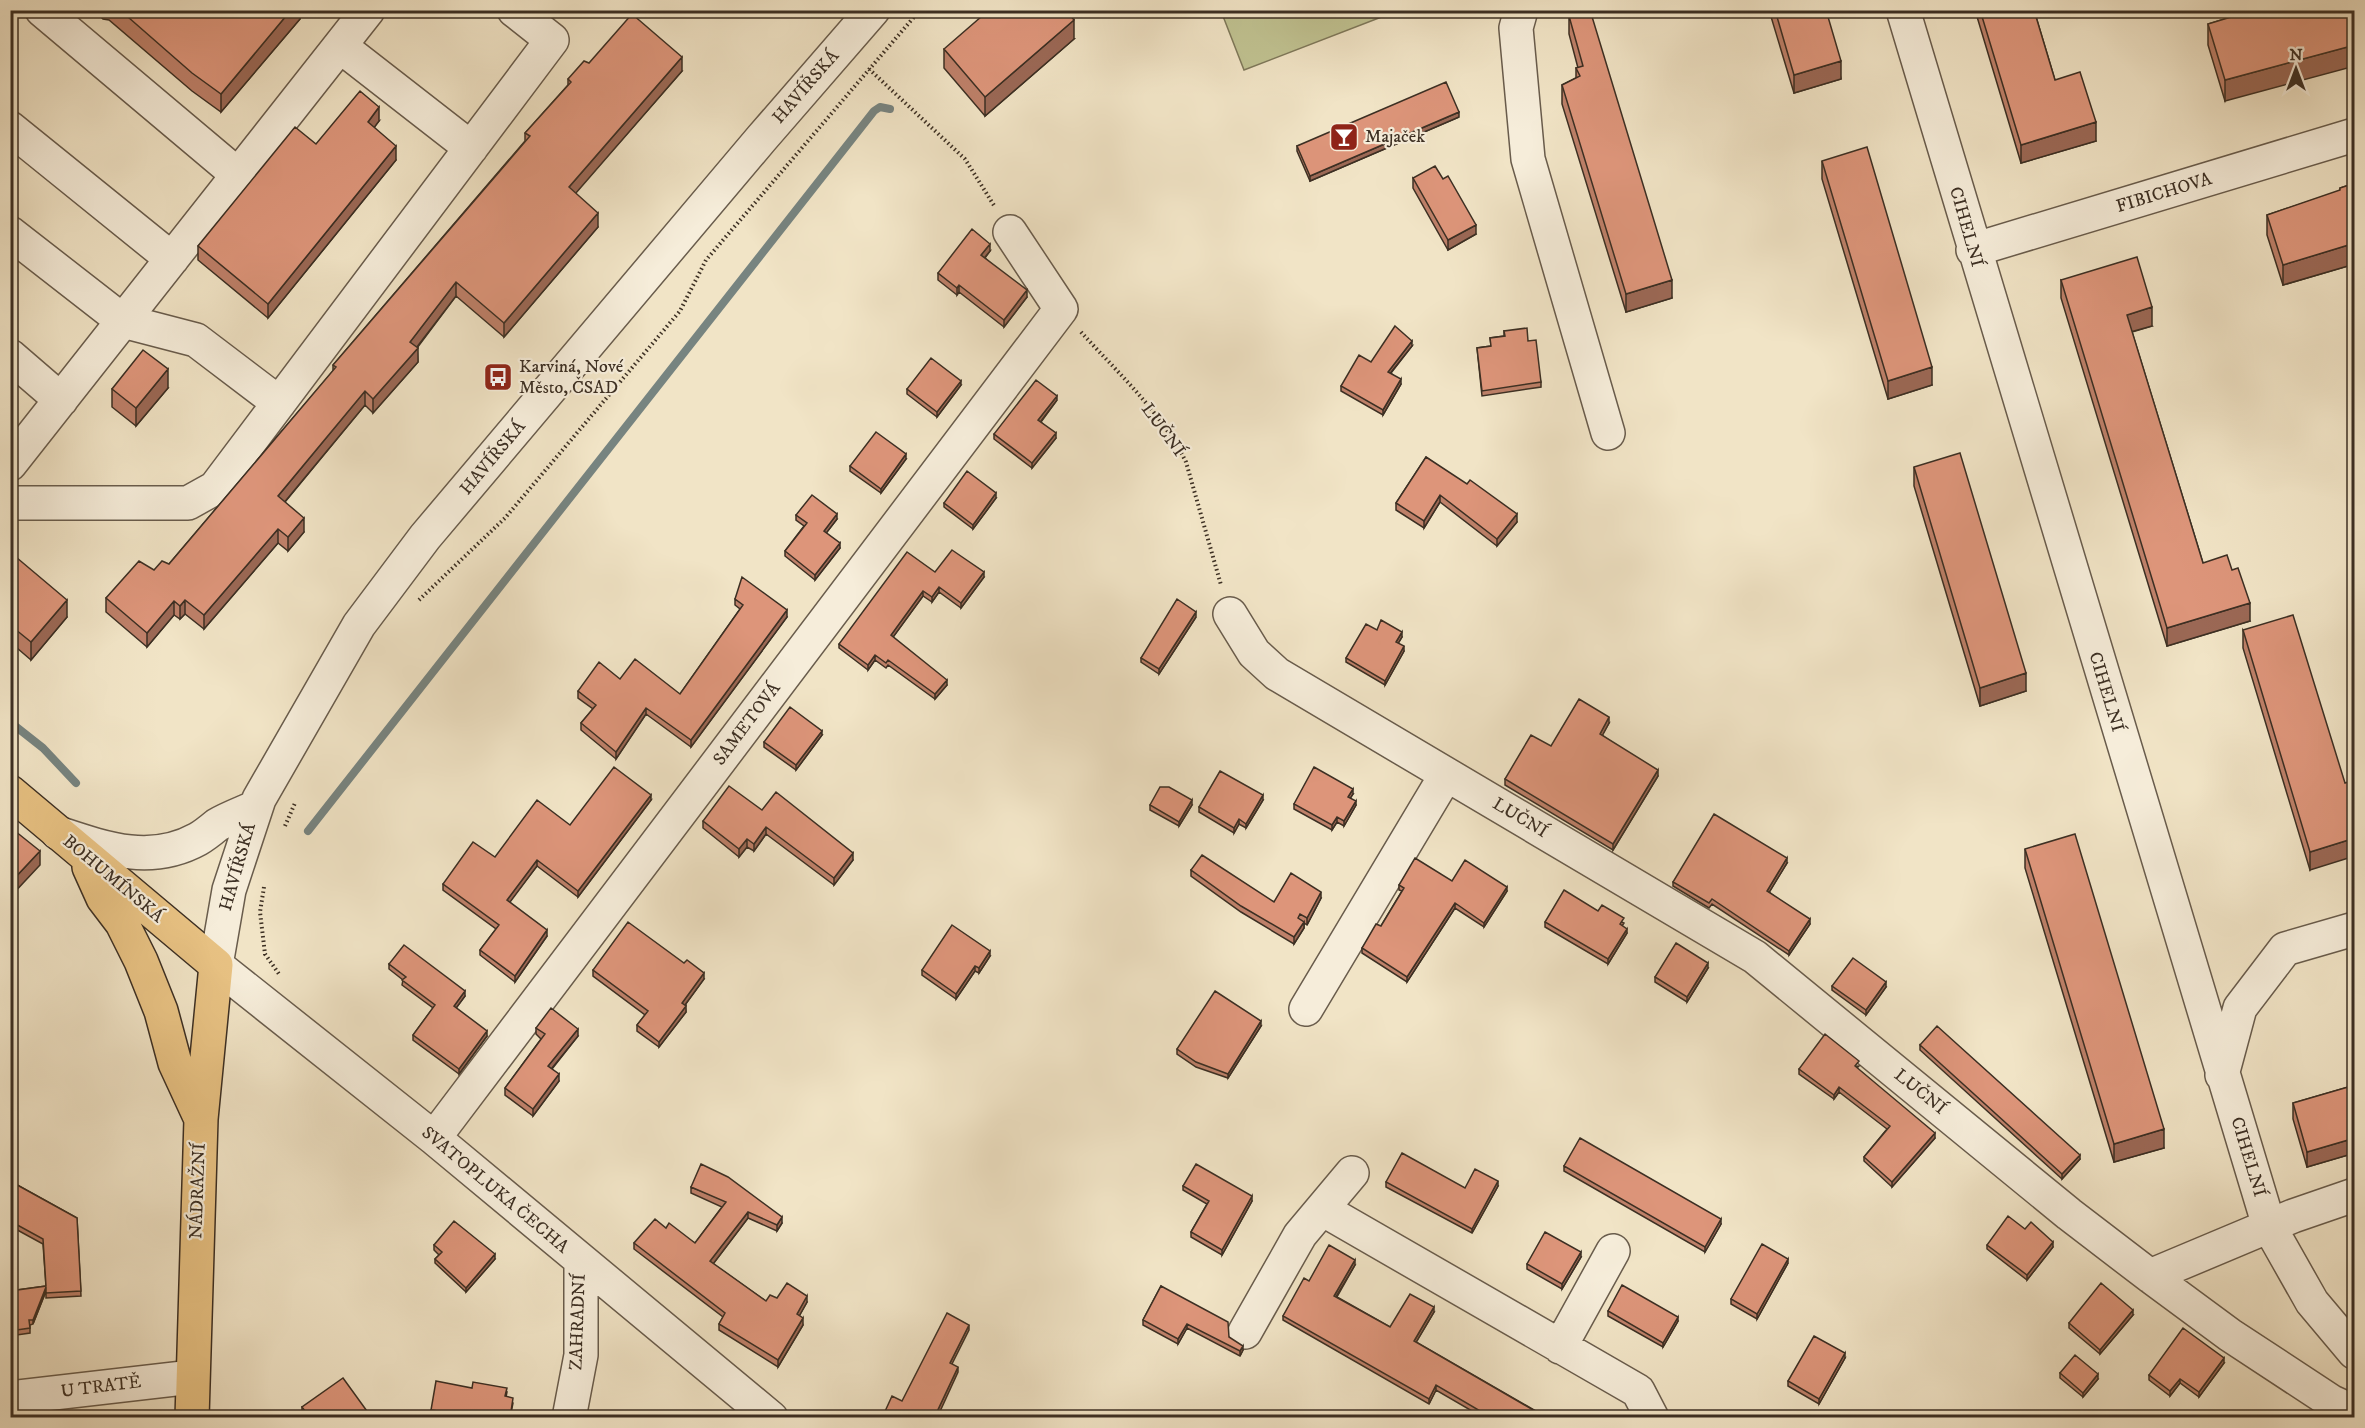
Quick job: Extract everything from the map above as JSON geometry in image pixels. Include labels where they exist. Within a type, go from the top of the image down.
[{"type":"main road","name":"BOHUMÍNSKÁ","points":[[10,792],[216,965]]},
{"type":"main road","points":[[69,842],[122,923],[141,961],[161,1011],[175,1063],[201,1119]]},
{"type":"main road","name":"NÁDRAŽNÍ","points":[[192,1418],[201,1119],[216,965]]},
{"type":"street","points":[[42,10],[238,175]]},
{"type":"street","points":[[13,456],[61,400],[368,10]]},
{"type":"street","points":[[10,503],[188,503],[215,488],[552,40],[514,10]]},
{"type":"street","name":"HAVÍŘSKÁ","points":[[216,965],[229,890],[256,807],[310,707],[359,625],[425,537],[873,10]]},
{"type":"street","points":[[1521,10],[1516,28],[1528,159],[1608,433]]},
{"type":"street","name":"CIHELNÍ","points":[[1903,10],[1973,250],[2222,1075],[2270,1226],[2312,1302],[2355,1352]]},
{"type":"street","points":[[339,46],[471,148]]},
{"type":"street","points":[[10,128],[172,259]]},
{"type":"street","name":"FIBICHOVA","points":[[1973,250],[2355,135]]},
{"type":"street","points":[[1010,232],[1060,309]]},
{"type":"street","points":[[10,233],[123,321],[196,340],[279,403]]},
{"type":"street","name":"SAMETOVÁ","points":[[434,1138],[1060,309]]},
{"type":"street","points":[[10,356],[61,400]]},
{"type":"street","name":"LUČNÍ","points":[[1230,614],[1254,653],[1276,674],[1755,957],[2069,1214],[2150,1276],[2230,1335],[2332,1402],[2355,1412]]},
{"type":"street","points":[[1306,1009],[1446,775]]},
{"type":"street","points":[[69,842],[137,854],[156,853],[176,849],[199,839],[219,824],[256,807]]},
{"type":"street","points":[[2222,1075],[2240,1008],[2285,949],[2355,929]]},
{"type":"street","name":"SVATOPLUKA ČECHA","points":[[216,965],[434,1138],[771,1418]]},
{"type":"street","points":[[1245,1332],[1300,1235],[1352,1173]]},
{"type":"street","points":[[2150,1276],[2270,1226],[2355,1195]]},
{"type":"street","points":[[1322,1209],[1638,1391],[1652,1418]]},
{"type":"street","points":[[1560,1347],[1613,1251]]},
{"type":"street","name":"ZAHRADNÍ","points":[[569,1418],[580,1355],[580,1261]]},
{"type":"street","name":"U TRATĚ","points":[[10,1398],[192,1377]]},
{"type":"path","points":[[418,601],[513,509],[680,311],[706,260],[920,10]]},
{"type":"path","points":[[869,69],[965,159],[1010,232]]},
{"type":"path","name":"LUČNÍ","points":[[1060,309],[1160,420],[1177,444],[1186,462],[1230,614]]},
{"type":"path","points":[[281,834],[298,796]]},
{"type":"path","points":[[265,882],[260,912],[265,954],[285,983]]},
{"type":"green space","points":[[1221,11],[1397,11],[1244,70]]},
{"type":"building","points":[[120,10],[291,10],[221,94],[192,73]]},
{"type":"building","points":[[989,10],[1066,10],[1074,20],[985,97],[944,49]]},
{"type":"building","points":[[1590,10],[1672,280],[1626,294],[1562,85],[1580,76],[1576,68],[1583,66],[1569,16]]},
{"type":"building","points":[[1775,10],[1826,10],[1841,61],[1794,75]]},
{"type":"building","points":[[1980,10],[2034,10],[2055,80],[2080,72],[2096,122],[2021,145]]},
{"type":"building","points":[[2254,10],[2355,10],[2355,45],[2225,80],[2208,24]]},
{"type":"building","points":[[632,14],[682,57],[569,187],[598,213],[504,323],[456,282],[410,342],[418,348],[373,399],[365,391],[278,496],[304,518],[288,537],[278,529],[204,615],[185,600],[180,606],[174,601],[147,633],[106,598],[139,561],[154,570],[162,561],[169,564],[336,367],[333,365],[530,136],[525,133],[571,82],[568,79],[584,61],[589,63]]},
{"type":"building","points":[[1446,82],[1459,112],[1310,176],[1297,146]]},
{"type":"building","points":[[360,91],[379,107],[368,122],[396,146],[268,304],[198,246],[295,127],[316,144]]},
{"type":"building","points":[[1867,147],[1932,367],[1888,381],[1822,161]]},
{"type":"building","points":[[1435,166],[1443,179],[1448,176],[1476,225],[1448,240],[1413,178]]},
{"type":"building","points":[[2355,183],[2355,243],[2283,265],[2267,215]]},
{"type":"building","points":[[972,229],[990,244],[981,255],[1027,290],[1004,320],[959,285],[957,288],[938,273]]},
{"type":"building","points":[[2137,257],[2152,307],[2127,315],[2203,563],[2227,555],[2232,570],[2238,568],[2250,603],[2167,628],[2061,280]]},
{"type":"building","points":[[1395,326],[1412,341],[1388,372],[1401,379],[1383,410],[1341,386],[1359,355],[1371,362]]},
{"type":"building","points":[[1527,328],[1528,341],[1536,340],[1541,382],[1482,391],[1477,348],[1491,346],[1490,338],[1505,336],[1504,331]]},
{"type":"building","points":[[143,350],[168,369],[136,408],[112,389]]},
{"type":"building","points":[[931,358],[961,381],[937,412],[907,389]]},
{"type":"building","points":[[1036,380],[1057,396],[1038,420],[1056,433],[1032,463],[994,434]]},
{"type":"building","points":[[876,432],[906,454],[881,489],[850,466]]},
{"type":"building","points":[[1960,453],[2026,673],[1980,688],[1914,467]]},
{"type":"building","points":[[1426,457],[1467,484],[1470,480],[1517,514],[1497,539],[1440,495],[1424,521],[1396,503]]},
{"type":"building","points":[[967,471],[996,493],[973,525],[944,503]]},
{"type":"building","points":[[812,495],[837,514],[824,531],[840,543],[815,575],[785,551],[807,523],[796,515]]},
{"type":"building","points":[[952,550],[984,572],[961,603],[939,587],[932,597],[923,591],[891,635],[947,680],[935,694],[888,660],[886,663],[875,655],[868,665],[839,644],[907,552],[935,572]]},
{"type":"building","points":[[10,552],[67,600],[31,642],[10,625]]},
{"type":"building","points":[[742,577],[787,610],[691,740],[646,708],[616,752],[581,723],[596,705],[578,691],[599,662],[620,679],[635,659],[680,694],[743,605],[735,599]]},
{"type":"building","points":[[1177,599],[1196,612],[1159,669],[1141,658]]},
{"type":"building","points":[[2293,615],[2345,783],[2355,780],[2355,838],[2310,852],[2243,630]]},
{"type":"building","points":[[1381,620],[1402,632],[1396,642],[1404,646],[1385,681],[1346,658],[1366,624],[1377,630]]},
{"type":"building","points":[[1579,699],[1609,717],[1600,734],[1658,770],[1613,844],[1505,779],[1531,735],[1551,746]]},
{"type":"building","points":[[790,707],[822,731],[796,765],[764,742]]},
{"type":"building","points":[[614,767],[651,795],[578,891],[537,860],[507,900],[547,930],[515,976],[480,950],[499,925],[443,884],[473,842],[495,857],[537,800],[570,825]]},
{"type":"building","points":[[1314,767],[1353,789],[1348,797],[1356,801],[1344,821],[1337,817],[1332,825],[1294,804]]},
{"type":"building","points":[[1220,771],[1263,795],[1246,824],[1239,819],[1234,828],[1199,807]]},
{"type":"building","points":[[729,786],[762,810],[776,792],[853,853],[834,878],[766,827],[754,844],[747,839],[739,849],[703,821]]},
{"type":"building","points":[[1160,787],[1169,787],[1192,800],[1179,822],[1150,805]]},
{"type":"building","points":[[1714,814],[1787,858],[1767,891],[1810,919],[1789,951],[1712,899],[1709,903],[1673,882]]},
{"type":"building","points":[[10,827],[40,851],[10,883]]},
{"type":"building","points":[[2075,834],[2164,1129],[2114,1144],[2025,849]]},
{"type":"building","points":[[1202,855],[1274,902],[1291,873],[1321,892],[1307,918],[1300,914],[1298,918],[1304,922],[1294,937],[1241,906],[1191,870]]},
{"type":"building","points":[[1415,858],[1452,881],[1465,860],[1507,887],[1484,923],[1455,903],[1407,977],[1362,948],[1376,924],[1381,926],[1404,888],[1399,885]]},
{"type":"building","points":[[1564,890],[1598,911],[1602,905],[1624,918],[1620,924],[1627,929],[1608,959],[1545,922]]},
{"type":"building","points":[[628,922],[684,963],[687,960],[704,973],[682,1003],[686,1006],[659,1042],[637,1025],[648,1011],[593,970]]},
{"type":"building","points":[[952,925],[990,951],[979,968],[975,966],[956,994],[922,970]]},
{"type":"building","points":[[1676,943],[1708,963],[1687,997],[1655,977]]},
{"type":"building","points":[[404,945],[465,991],[454,1006],[487,1031],[459,1069],[413,1035],[435,1005],[402,980],[406,977],[389,964]]},
{"type":"building","points":[[1853,958],[1886,982],[1866,1010],[1832,986]]},
{"type":"building","points":[[2355,988],[2355,1005],[2350,989]]},
{"type":"building","points":[[1215,991],[1261,1021],[1228,1074],[1196,1062],[1177,1049]]},
{"type":"building","points":[[551,1008],[578,1029],[548,1066],[559,1074],[533,1109],[505,1088],[545,1034],[536,1028]]},
{"type":"building","points":[[1937,1026],[2080,1155],[2062,1174],[1920,1045]]},
{"type":"building","points":[[1825,1034],[1859,1061],[1855,1066],[1935,1133],[1892,1182],[1864,1157],[1890,1126],[1839,1087],[1834,1095],[1799,1069]]},
{"type":"building","points":[[2355,1085],[2355,1138],[2307,1152],[2293,1103]]},
{"type":"building","points":[[1580,1138],[1721,1219],[1705,1247],[1564,1166]]},
{"type":"building","points":[[1402,1153],[1465,1188],[1475,1169],[1498,1181],[1472,1229],[1386,1182]]},
{"type":"building","points":[[701,1164],[728,1177],[782,1217],[777,1225],[748,1212],[710,1261],[766,1301],[770,1295],[777,1298],[787,1283],[807,1296],[797,1314],[803,1318],[778,1360],[719,1324],[725,1313],[634,1243],[655,1219],[666,1228],[669,1223],[695,1243],[726,1202],[691,1187]]},
{"type":"building","points":[[1196,1164],[1252,1196],[1222,1250],[1191,1232],[1209,1201],[1183,1186]]},
{"type":"building","points":[[10,1181],[77,1218],[81,1291],[46,1293],[46,1287],[33,1320],[29,1320],[30,1328],[10,1331],[10,1291],[46,1286],[43,1239],[10,1221]]},
{"type":"building","points":[[2008,1216],[2025,1229],[2031,1222],[2053,1242],[2027,1275],[1987,1245]]},
{"type":"building","points":[[454,1221],[495,1254],[466,1288],[435,1259],[442,1252],[434,1245]]},
{"type":"building","points":[[1545,1232],[1581,1252],[1562,1284],[1527,1264]]},
{"type":"building","points":[[1762,1244],[1788,1259],[1757,1314],[1731,1299]]},
{"type":"building","points":[[1329,1245],[1355,1260],[1334,1296],[1390,1327],[1410,1294],[1434,1307],[1414,1341],[1547,1418],[1492,1418],[1436,1385],[1429,1399],[1283,1316],[1304,1278],[1309,1281]]},
{"type":"building","points":[[2101,1283],[2133,1310],[2100,1350],[2069,1323]]},
{"type":"building","points":[[1622,1285],[1678,1317],[1663,1343],[1608,1311]]},
{"type":"building","points":[[1161,1286],[1228,1322],[1229,1337],[1243,1346],[1240,1351],[1187,1324],[1178,1339],[1143,1320]]},
{"type":"building","points":[[947,1313],[969,1325],[950,1363],[958,1367],[934,1418],[882,1418],[892,1396],[902,1401]]},
{"type":"building","points":[[2183,1328],[2224,1358],[2199,1392],[2180,1379],[2170,1391],[2149,1375]]},
{"type":"building","points":[[1814,1336],[1845,1353],[1819,1399],[1788,1381]]},
{"type":"building","points":[[2075,1355],[2098,1374],[2083,1393],[2060,1373]]},
{"type":"building","points":[[343,1378],[372,1418],[310,1418],[302,1407]]},
{"type":"building","points":[[436,1381],[472,1388],[473,1382],[507,1388],[505,1396],[513,1398],[510,1418],[467,1418],[468,1415],[431,1410]]},
{"type":"waterway","points":[[308,831],[874,111],[880,107],[890,109]]},
{"type":"waterway","points":[[10,722],[43,748],[76,783]]},
{"type":"place","name":"Majaček","points":[[1344,137]]},
{"type":"place","name":"Karviná, Nové Město, ČSAD","points":[[498,377]]}]
